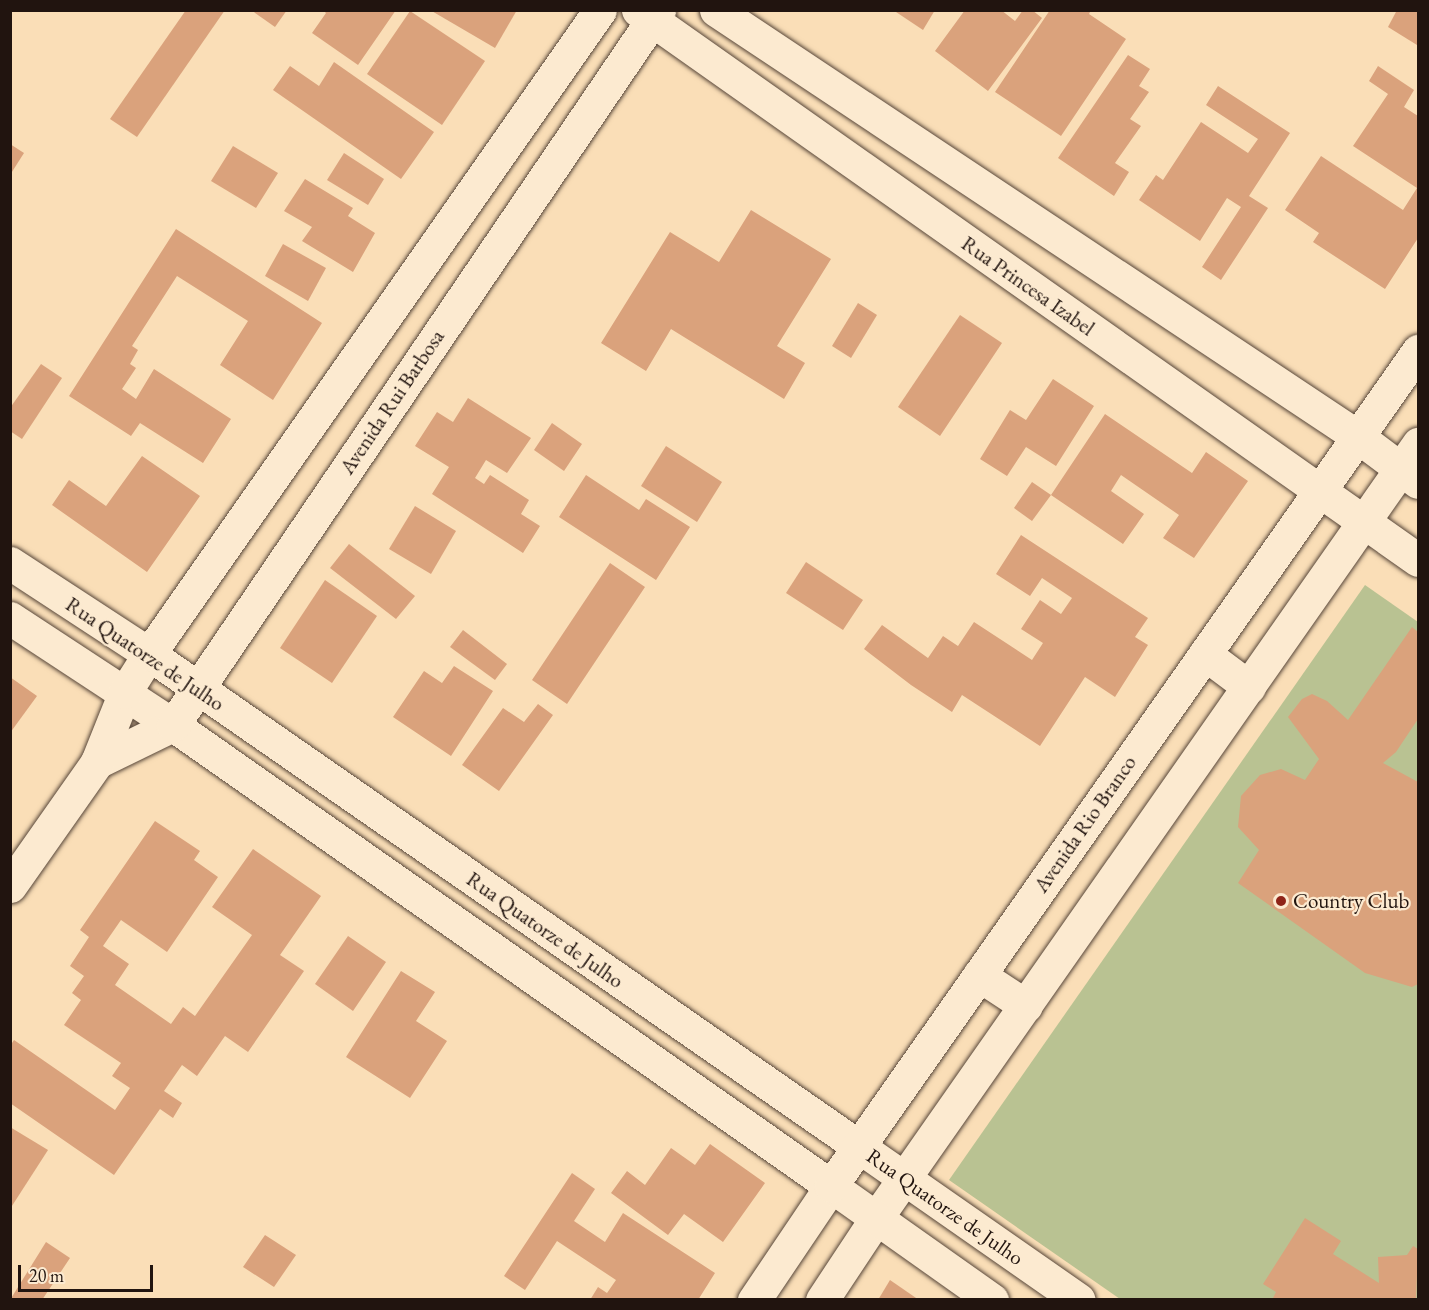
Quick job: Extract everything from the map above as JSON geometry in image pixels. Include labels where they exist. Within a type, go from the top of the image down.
[{"type":"street","points":[[10,886],[98,762],[124,692],[149,654],[600,10]]},
{"type":"street","points":[[716,10],[1357,436],[1413,465],[1364,523],[877,1217],[822,1299]]},
{"type":"street","name":"Rua Princesa Izabel","points":[[649,14],[1319,492],[1419,560]]},
{"type":"street","name":"Avenida Rui Barbosa","points":[[173,725],[649,14]]},
{"type":"street","name":"Avenida Rio Branco","points":[[754,1299],[858,1146],[1419,351]]},
{"type":"street","name":"Rua Quatorze de Julho","points":[[10,563],[149,654],[196,689],[1079,1299]]},
{"type":"street","name":"Rua Quatorze de Julho","points":[[10,618],[173,725],[992,1299]]},
{"type":"street","points":[[1205,654],[1249,687]]},
{"type":"street","points":[[98,762],[173,725]]},
{"type":"street","points":[[978,975],[1026,1006]]},
{"type":"green space","name":"Country Club","points":[[1365,585],[1418,622],[1418,1299],[1120,1299],[949,1180]]},
{"type":"building","points":[[186,10],[225,10],[137,137],[110,119]]},
{"type":"building","points":[[251,10],[287,10],[275,27]]},
{"type":"building","points":[[323,10],[396,10],[358,65],[312,33],[326,13]]},
{"type":"building","points":[[430,10],[517,10],[495,48]]},
{"type":"building","points":[[893,10],[935,10],[923,30]]},
{"type":"building","points":[[965,10],[1001,10],[1015,21],[1023,10],[1032,10],[1042,18],[988,91],[935,51]]},
{"type":"building","points":[[1050,10],[1091,10],[1089,14],[1126,39],[1061,136],[995,92]]},
{"type":"building","points":[[1397,10],[1418,10],[1417,45],[1388,27]]},
{"type":"building","points":[[410,11],[485,61],[442,125],[367,74]]},
{"type":"building","points":[[1128,55],[1150,69],[1139,86],[1149,92],[1130,119],[1141,126],[1115,163],[1129,172],[1114,196],[1058,158]]},
{"type":"building","points":[[334,62],[434,132],[401,179],[273,90],[290,66],[319,86]]},
{"type":"building","points":[[1378,66],[1414,90],[1404,107],[1418,116],[1418,238],[1385,289],[1313,242],[1319,233],[1285,210],[1321,156],[1403,210],[1417,188],[1353,146],[1388,94],[1369,81]]},
{"type":"building","points":[[1218,86],[1290,133],[1249,196],[1268,208],[1221,280],[1202,267],[1241,207],[1227,198],[1200,241],[1139,200],[1156,175],[1163,180],[1201,122],[1248,153],[1258,139],[1206,105]]},
{"type":"building","points":[[10,144],[24,153],[10,175]]},
{"type":"building","points":[[233,146],[278,173],[256,208],[211,181]]},
{"type":"building","points":[[344,153],[384,179],[368,205],[327,180]]},
{"type":"building","points":[[305,179],[353,208],[348,216],[375,233],[353,272],[302,241],[312,227],[284,211]]},
{"type":"building","points":[[751,210],[831,259],[777,346],[805,363],[784,399],[671,329],[646,371],[601,343],[670,232],[719,262]]},
{"type":"building","points":[[176,229],[322,323],[273,400],[220,365],[248,321],[177,276],[132,346],[138,350],[130,364],[136,368],[122,389],[136,399],[154,369],[231,419],[203,463],[140,423],[131,436],[69,396]]},
{"type":"building","points":[[283,244],[326,268],[308,301],[265,276]]},
{"type":"building","points":[[858,303],[877,315],[851,358],[832,346]]},
{"type":"building","points":[[960,315],[1002,343],[940,436],[898,407]]},
{"type":"building","points":[[41,364],[62,378],[22,439],[10,431],[10,408]]},
{"type":"building","points":[[1053,379],[1094,406],[1056,466],[1026,447],[1007,476],[980,459],[1010,410],[1026,420]]},
{"type":"building","points":[[468,398],[531,438],[507,473],[486,460],[475,478],[484,484],[490,475],[529,500],[521,514],[540,526],[523,553],[432,494],[449,467],[415,446],[437,412],[453,422]]},
{"type":"building","points":[[1105,414],[1192,473],[1206,452],[1248,481],[1194,558],[1163,538],[1179,515],[1121,475],[1111,491],[1144,514],[1123,544],[1051,495]]},
{"type":"building","points":[[552,423],[582,444],[564,471],[534,450]]},
{"type":"building","points":[[666,446],[722,482],[697,522],[641,486]]},
{"type":"building","points":[[142,456],[200,496],[147,572],[52,505],[69,480],[106,506]]},
{"type":"building","points":[[586,475],[639,510],[646,499],[690,527],[656,580],[559,517]]},
{"type":"building","points":[[1032,482],[1051,495],[1032,521],[1014,508]]},
{"type":"building","points":[[415,506],[456,531],[431,574],[389,549]]},
{"type":"building","points":[[1021,535],[1148,618],[1135,637],[1148,645],[1115,697],[1085,677],[1040,746],[962,695],[952,712],[911,685],[864,649],[882,625],[928,658],[943,636],[958,646],[974,622],[1032,660],[1043,643],[1021,629],[1040,600],[1061,614],[1072,598],[1042,578],[1030,596],[996,574]]},
{"type":"building","points":[[349,544],[415,596],[396,619],[330,568]]},
{"type":"building","points":[[806,562],[863,600],[843,630],[786,593]]},
{"type":"building","points":[[610,563],[645,587],[567,704],[532,680]]},
{"type":"building","points":[[325,580],[377,616],[332,683],[280,648]]},
{"type":"building","points":[[1412,627],[1418,632],[1418,719],[1396,752],[1383,763],[1418,782],[1418,984],[1412,987],[1365,973],[1238,883],[1259,850],[1238,827],[1241,796],[1260,775],[1281,769],[1305,780],[1319,759],[1288,717],[1302,699],[1312,694],[1327,701],[1348,720]]},
{"type":"building","points":[[463,630],[507,664],[495,680],[450,647]]},
{"type":"building","points":[[454,666],[493,691],[451,756],[393,717],[424,671],[442,683]]},
{"type":"building","points":[[10,677],[37,696],[10,733]]},
{"type":"building","points":[[538,704],[553,715],[499,791],[462,765],[503,708],[524,722]]},
{"type":"building","points":[[155,821],[200,851],[194,860],[218,877],[167,952],[121,920],[103,946],[129,964],[115,985],[171,1024],[183,1007],[195,1016],[252,935],[212,907],[253,849],[321,896],[280,955],[304,971],[248,1052],[225,1036],[197,1076],[182,1065],[164,1091],[182,1103],[173,1118],[160,1109],[114,1175],[10,1103],[10,1046],[14,1040],[115,1110],[130,1088],[112,1076],[121,1063],[64,1025],[81,1000],[72,993],[84,976],[70,966],[89,937],[80,930]]},
{"type":"building","points":[[348,936],[386,962],[353,1011],[315,984]]},
{"type":"building","points":[[401,971],[435,992],[416,1021],[447,1041],[410,1098],[346,1057]]},
{"type":"building","points":[[10,1127],[48,1150],[10,1209]]},
{"type":"building","points":[[710,1144],[765,1183],[723,1242],[684,1214],[668,1235],[611,1193],[627,1171],[645,1185],[671,1148],[695,1165]]},
{"type":"building","points":[[572,1173],[595,1189],[574,1221],[605,1242],[623,1213],[715,1273],[698,1300],[590,1300],[598,1287],[607,1293],[616,1280],[557,1241],[525,1290],[504,1276]]},
{"type":"building","points":[[1305,1218],[1341,1241],[1333,1254],[1379,1283],[1378,1257],[1407,1255],[1413,1246],[1418,1249],[1416,1300],[1272,1300],[1276,1292],[1263,1284]]},
{"type":"building","points":[[265,1235],[296,1255],[274,1287],[243,1267]]},
{"type":"building","points":[[46,1242],[70,1258],[42,1300],[10,1300]]},
{"type":"building","points":[[890,1280],[919,1300],[878,1300]]},
{"type":"place","name":"Country Club","points":[[1281,901]]}]
